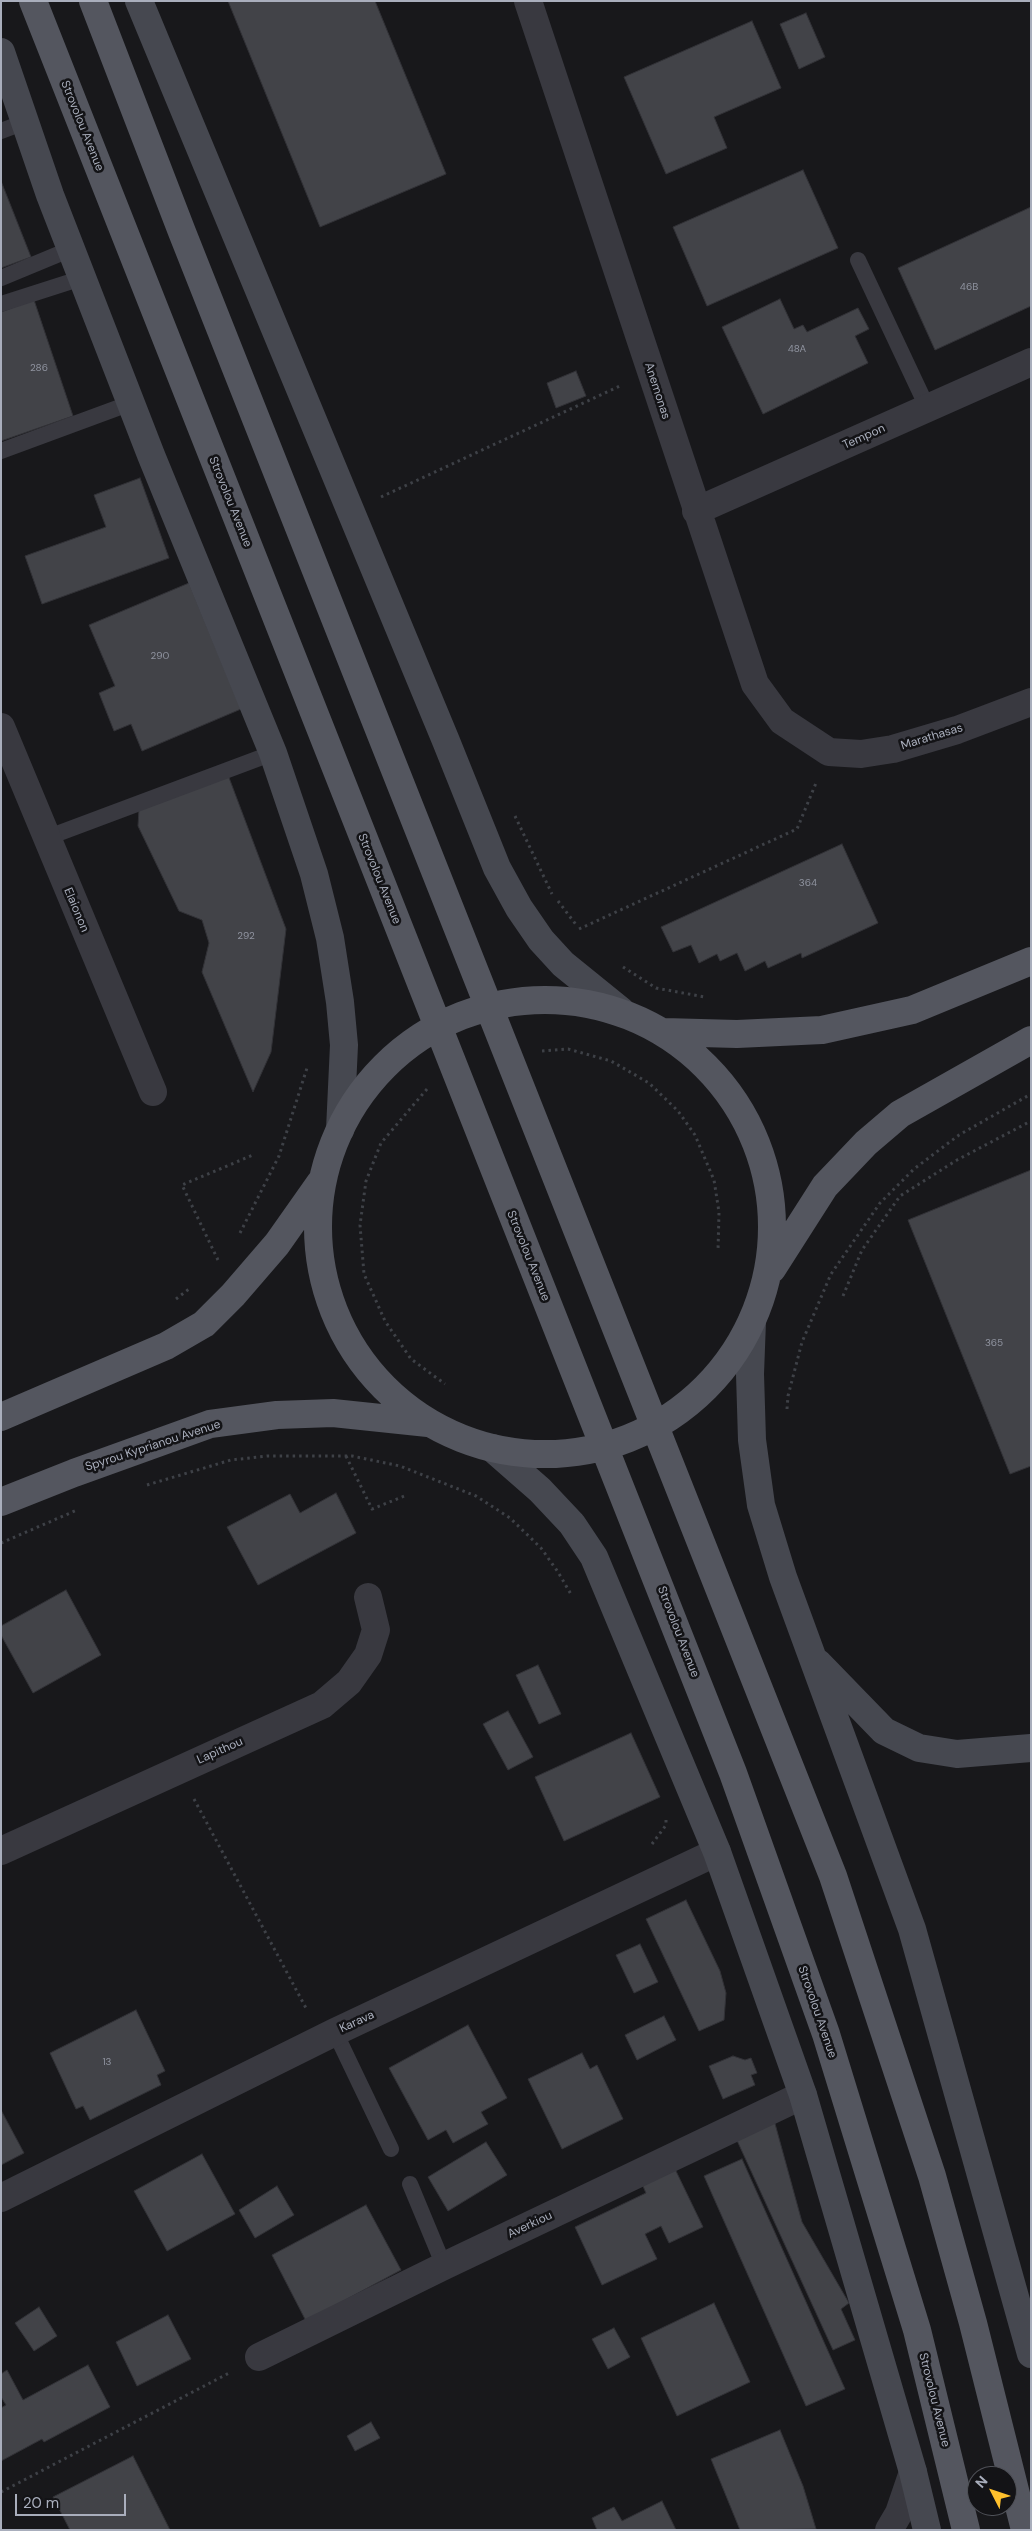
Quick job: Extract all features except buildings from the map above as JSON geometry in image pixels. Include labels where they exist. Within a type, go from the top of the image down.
[{"type":"main road","name":"Strovolou Avenue","points":[[33,1],[733,1774],[826,2034],[917,2330],[966,2530]]},
{"type":"main road","points":[[93,1],[182,232],[833,1876],[932,2176],[973,2323],[1025,2530]]},
{"type":"main road","points":[[140,1],[497,868],[518,908],[541,940],[563,964],[620,1011]]},
{"type":"main road","points":[[1,52],[13,126],[71,249],[131,403],[273,753],[314,874],[330,938],[344,1045],[340,1130]]},
{"type":"main road","points":[[664,1032],[737,1034],[822,1030],[912,1010],[1031,961]]},
{"type":"main road","points":[[538,999],[580,1001],[620,1011],[664,1032],[709,1067],[730,1092],[747,1120],[760,1149],[769,1180],[772,1245],[767,1277],[752,1321],[736,1351],[716,1377],[692,1400],[664,1420],[635,1436],[603,1447],[570,1453],[537,1454],[492,1448],[453,1435],[429,1423],[407,1408],[381,1385],[360,1360],[342,1330],[329,1299],[321,1266],[318,1232],[323,1180],[330,1154],[340,1130],[361,1094],[388,1062],[420,1036],[457,1017],[497,1004],[538,999]]},
{"type":"main road","points":[[767,1277],[824,1186],[866,1143],[900,1114],[1031,1040]]},
{"type":"main road","points":[[1,1417],[166,1346],[204,1324],[233,1295],[277,1244],[323,1180]]},
{"type":"main road","points":[[752,1321],[750,1374],[752,1440],[761,1505],[783,1577],[912,1929],[1031,2354]]},
{"type":"main road","name":"Spyrou Kyprianou Avenue","points":[[1,1502],[74,1473],[210,1424],[277,1414],[333,1413],[429,1423]]},
{"type":"main road","points":[[492,1448],[540,1490],[572,1524],[594,1557],[717,1852],[803,2095],[927,2530]]},
{"type":"main road","points":[[812,1657],[884,1730],[919,1748],[957,1754],[1031,1748]]},
{"type":"street","name":"Anemonas","points":[[528,1],[754,684],[782,721],[828,752]]},
{"type":"street","name":"Tempon","points":[[696,511],[1031,362]]},
{"type":"street","name":"Marathasas","points":[[828,752],[861,754],[893,749],[957,730],[1031,702]]},
{"type":"street","name":"Elaionon","points":[[1,727],[7,758],[46,838],[153,1092]]},
{"type":"street","name":"Lapithou","points":[[1,1850],[322,1705],[349,1682],[368,1655],[376,1630],[368,1597]]},
{"type":"street","name":"Karava","points":[[1,2198],[329,2036],[717,1852]]},
{"type":"street","name":"Averkiou","points":[[259,2357],[444,2266],[803,2095]]},
{"type":"street","points":[[889,2530],[899,2513],[912,2472]]},
{"type":"lane","points":[[1,278],[71,249]]},
{"type":"lane","points":[[858,260],[928,409]]},
{"type":"lane","points":[[1,304],[82,278]]},
{"type":"lane","points":[[1,451],[131,403]]},
{"type":"lane","points":[[46,838],[273,753]]},
{"type":"lane","points":[[329,2036],[391,2149]]},
{"type":"lane","points":[[410,2184],[444,2266]]},
{"type":"path","points":[[351,512],[650,372]]},
{"type":"path","points":[[579,929],[797,829],[828,752]]},
{"type":"path","points":[[514,814],[552,894],[584,936]]},
{"type":"path","points":[[618,964],[656,988],[710,998]]},
{"type":"path","points":[[538,1051],[568,1049],[611,1061],[649,1083],[678,1111],[695,1135],[714,1180],[719,1212],[718,1251]]},
{"type":"path","points":[[236,1240],[279,1156],[307,1069],[308,1059]]},
{"type":"path","points":[[430,1086],[381,1143],[366,1181],[360,1226],[364,1274],[385,1321],[411,1358],[444,1384]]},
{"type":"path","points":[[787,1415],[788,1396],[802,1342],[831,1274],[880,1203],[914,1169],[960,1135],[1031,1094]]},
{"type":"path","points":[[843,1296],[862,1250],[900,1196],[957,1160],[1031,1121]]},
{"type":"path","points":[[218,1260],[182,1185],[253,1154]]},
{"type":"path","points":[[212,1267],[224,1253]]},
{"type":"path","points":[[171,1303],[192,1286]]},
{"type":"path","points":[[138,1488],[231,1460],[267,1456],[346,1456],[400,1466],[476,1496],[510,1518],[541,1548],[558,1572],[575,1604]]},
{"type":"path","points":[[346,1456],[372,1509],[407,1495]]},
{"type":"path","points":[[1,1544],[83,1508]]},
{"type":"path","points":[[178,1770],[329,2036]]},
{"type":"path","points":[[649,1848],[666,1825],[667,1812]]},
{"type":"path","points":[[1,2492],[259,2357]]}]
